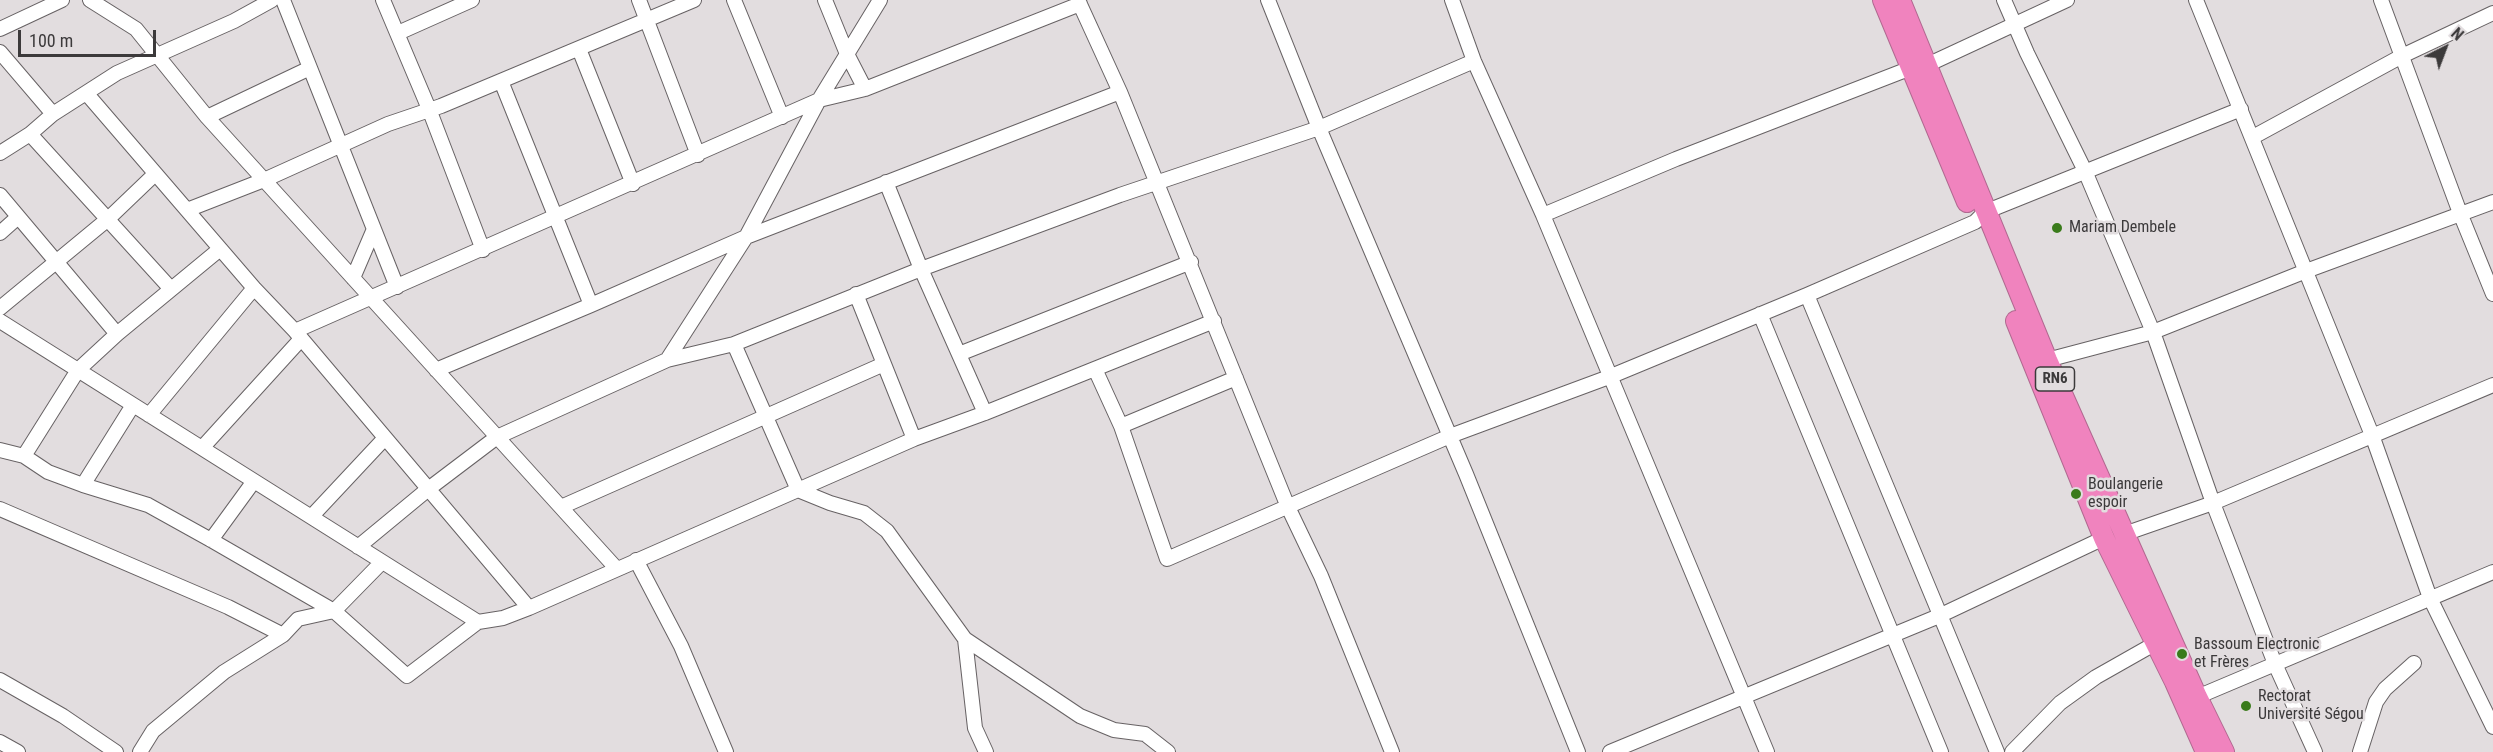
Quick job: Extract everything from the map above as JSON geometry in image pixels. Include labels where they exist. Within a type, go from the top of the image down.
[{"type":"highway","name":"RN6","points":[[1883,0],[1919,67],[2114,536],[2224,752]]},
{"type":"highway","name":"RN6","points":[[1900,0],[1919,67]]},
{"type":"highway","name":"RN6","points":[[1980,217],[2047,360],[2156,643],[2206,752]]},
{"type":"street","points":[[0,30],[62,0]]},
{"type":"street","points":[[90,0],[135,29],[207,117],[616,568]]},
{"type":"street","points":[[0,153],[30,134],[53,114],[117,73],[234,21],[273,0]]},
{"type":"street","points":[[283,0],[397,287]]},
{"type":"street","points":[[383,0],[429,109],[483,250]]},
{"type":"street","points":[[398,33],[472,0]]},
{"type":"street","points":[[639,0],[698,155]]},
{"type":"street","points":[[187,210],[264,180],[388,124],[501,81],[694,0]]},
{"type":"street","points":[[734,0],[782,117]]},
{"type":"street","points":[[825,0],[847,54],[865,89]]},
{"type":"street","points":[[667,360],[746,237],[819,100],[880,0]]},
{"type":"street","points":[[1268,0],[1319,128],[1450,436],[1578,752]]},
{"type":"street","points":[[1452,0],[1474,61],[1543,215],[1767,752]]},
{"type":"street","points":[[2004,0],[2014,26],[2085,171],[2153,332],[2213,503],[2275,664],[2314,752]]},
{"type":"street","points":[[1543,215],[1676,159],[1919,67],[2014,26],[2067,0]]},
{"type":"street","points":[[2196,0],[2372,435],[2430,597],[2493,727]]},
{"type":"street","points":[[2381,0],[2460,213],[2493,294]]},
{"type":"street","points":[[202,448],[298,335],[371,298],[819,100],[865,89],[1079,2],[1158,182],[1288,507],[1320,576],[1392,752]]},
{"type":"street","points":[[2253,137],[2402,56],[2493,13]]},
{"type":"street","points":[[579,49],[633,184]]},
{"type":"street","points":[[0,52],[53,114]]},
{"type":"street","points":[[358,546],[497,437],[667,360],[734,344],[921,269],[1158,182],[1319,128],[1474,61]]},
{"type":"street","points":[[207,117],[310,68]]},
{"type":"street","points":[[501,81],[591,305]]},
{"type":"street","points":[[436,370],[746,237],[1120,92]]},
{"type":"street","points":[[87,94],[254,288],[298,335],[529,608]]},
{"type":"street","points":[[1095,369],[1121,426],[1167,559],[1450,436],[1609,377],[1807,295],[2085,171],[2241,109]]},
{"type":"street","points":[[30,134],[171,289]]},
{"type":"street","points":[[0,308],[108,219],[155,174]]},
{"type":"street","points":[[886,182],[921,269],[985,413]]},
{"type":"street","points":[[0,195],[117,334]]},
{"type":"street","points":[[2047,360],[2153,332],[2306,271],[2493,202]]},
{"type":"street","points":[[0,233],[18,217]]},
{"type":"street","points":[[353,278],[374,229]]},
{"type":"street","points":[[24,456],[78,370],[117,334],[220,249]]},
{"type":"street","points":[[959,354],[1191,262]]},
{"type":"street","points":[[149,415],[254,288]]},
{"type":"street","points":[[856,294],[914,439]]},
{"type":"street","points":[[1807,295],[1996,752]]},
{"type":"street","points":[[1760,314],[1941,752]]},
{"type":"street","points":[[0,321],[478,622]]},
{"type":"street","points":[[0,450],[24,456],[48,472],[147,506],[212,540],[334,611],[406,676],[478,622],[503,618],[529,608],[914,439],[1214,321]]},
{"type":"street","points":[[734,344],[798,490],[864,513],[887,531],[965,639],[1080,716],[1114,730],[1145,734],[1168,752]]},
{"type":"street","points":[[561,507],[884,364]]},
{"type":"street","points":[[1121,426],[1236,378]]},
{"type":"street","points":[[1610,752],[1939,616],[2114,536],[2213,503],[2493,385]]},
{"type":"street","points":[[83,485],[133,405]]},
{"type":"street","points":[[311,517],[384,439]]},
{"type":"street","points":[[212,540],[254,481]]},
{"type":"street","points":[[0,509],[228,607],[283,635]]},
{"type":"street","points":[[636,560],[681,646],[726,752]]},
{"type":"street","points":[[140,752],[153,731],[224,672],[283,635],[298,619],[334,611],[382,562]]},
{"type":"street","points":[[2197,697],[2493,572]]},
{"type":"street","points":[[965,639],[975,728],[986,752]]},
{"type":"street","points":[[2013,752],[2060,704],[2096,677],[2156,643]]},
{"type":"street","points":[[2360,752],[2376,702],[2385,689],[2414,663]]},
{"type":"street","points":[[0,680],[63,716],[116,752]]},
{"type":"street","points":[[0,742],[18,752]]},
{"type":"place","name":"Mariam Dembele","points":[[2057,228]]},
{"type":"place","name":"Boulangerie espoir","points":[[2076,494]]},
{"type":"place","name":"Bassoum Electronic et Frères","points":[[2182,654]]},
{"type":"place","name":"Rectorat Université Ségou","points":[[2246,706]]}]
